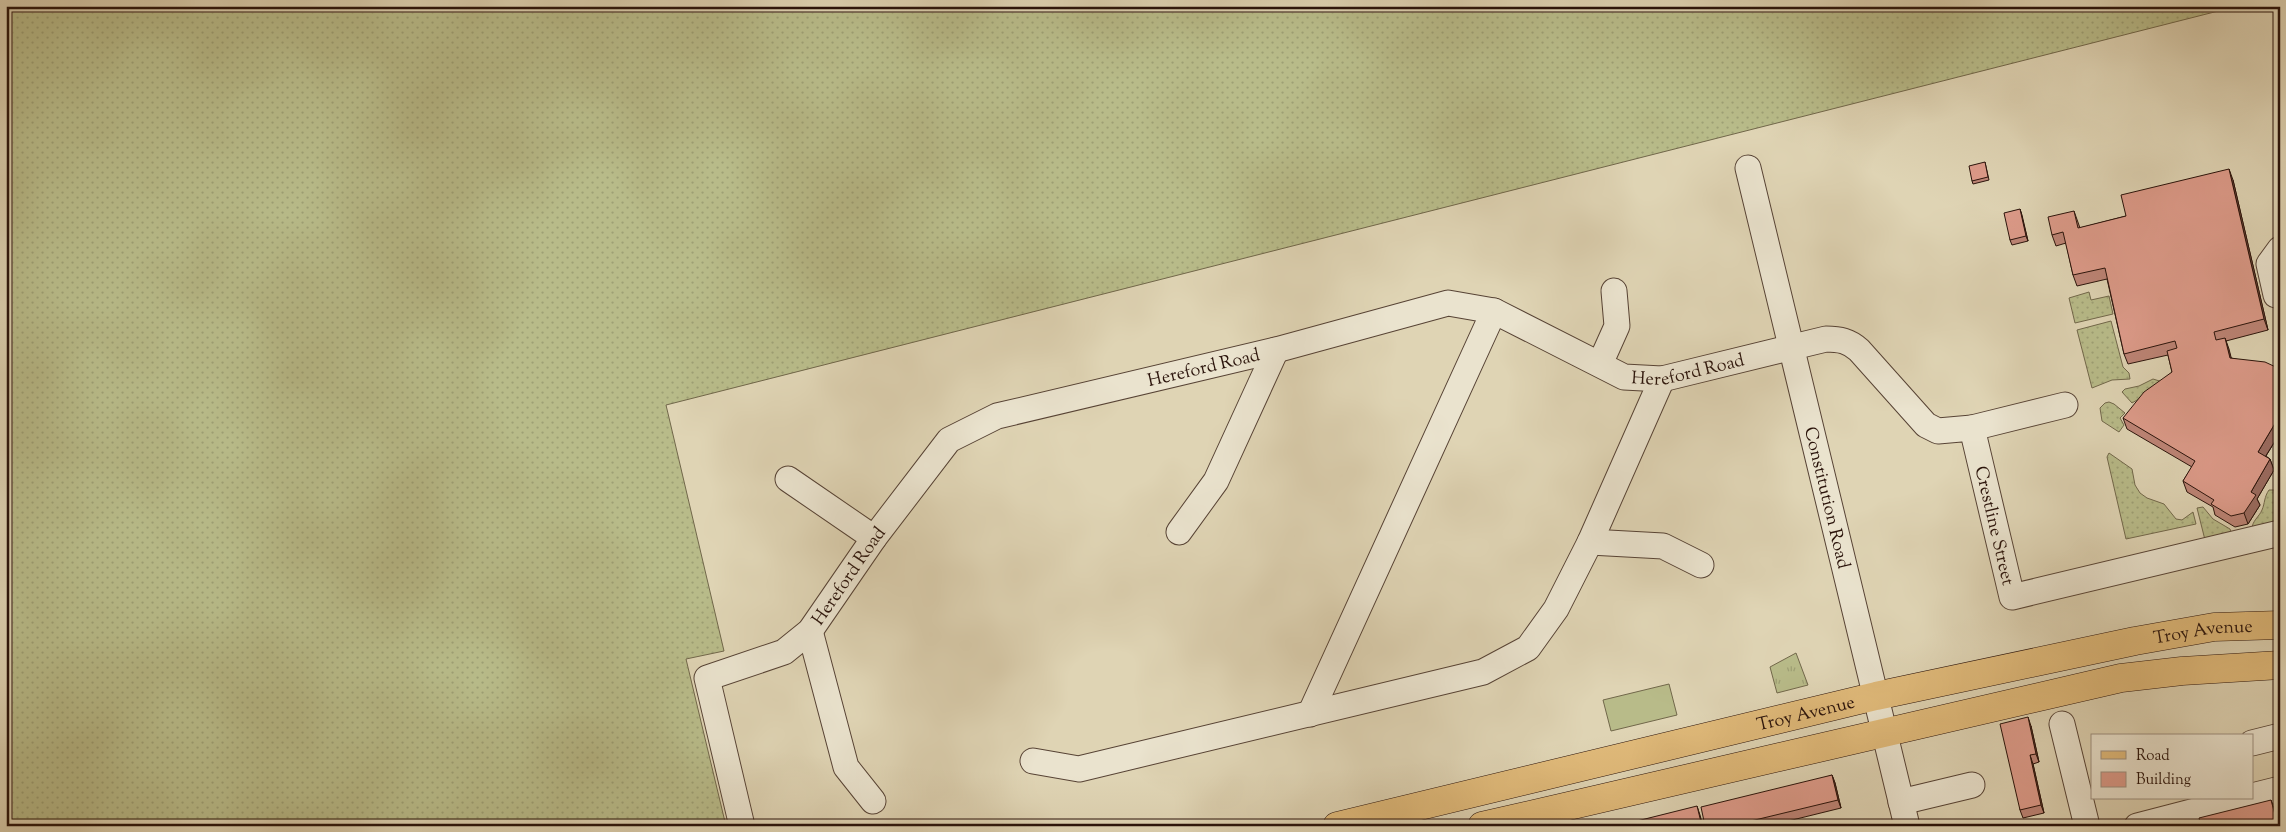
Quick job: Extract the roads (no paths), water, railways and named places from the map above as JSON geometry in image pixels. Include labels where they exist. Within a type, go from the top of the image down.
[{"type":"main road","name":"Troy Avenue","points":[[1337,826],[1876,696],[2135,641],[2214,628],[2280,625]]},
{"type":"main road","name":"Troy Avenue","points":[[1482,826],[1884,731],[2121,678],[2182,671],[2280,665]]},
{"type":"street","name":"Constitution Road","points":[[1748,168],[1876,696],[1900,819]]},
{"type":"street","points":[[2280,249],[2269,264],[2276,294],[2280,296]]},
{"type":"street","points":[[1600,364],[1617,326],[1614,291]]},
{"type":"street","name":"Hereford Road","points":[[742,826],[707,678],[784,652],[810,631],[874,538],[949,440],[997,416],[1276,350],[1448,303],[1494,312],[1624,377],[1662,379],[1791,348]]},
{"type":"street","points":[[1310,714],[1494,312]]},
{"type":"street","points":[[1791,348],[1826,339],[1850,342],[1860,350],[1926,425],[1938,431],[1972,428],[2065,405]]},
{"type":"street","points":[[1179,532],[1216,481],[1276,350]]},
{"type":"street","points":[[1034,762],[1079,769],[1483,672],[1528,648],[1556,610],[1590,542],[1662,379]]},
{"type":"street","name":"Crestline Street","points":[[1972,428],[2012,597],[2280,533]]},
{"type":"street","points":[[788,479],[874,538]]},
{"type":"street","points":[[1590,542],[1663,546],[1701,565]]},
{"type":"street","points":[[810,631],[846,767],[873,801]]},
{"type":"street","points":[[2062,724],[2087,826]]},
{"type":"street","points":[[2254,742],[2280,736]]},
{"type":"street","points":[[1900,819],[1972,785]]},
{"type":"street","points":[[2254,796],[2280,789]]},
{"type":"street","points":[[2138,826],[2213,802],[2228,800]]}]
